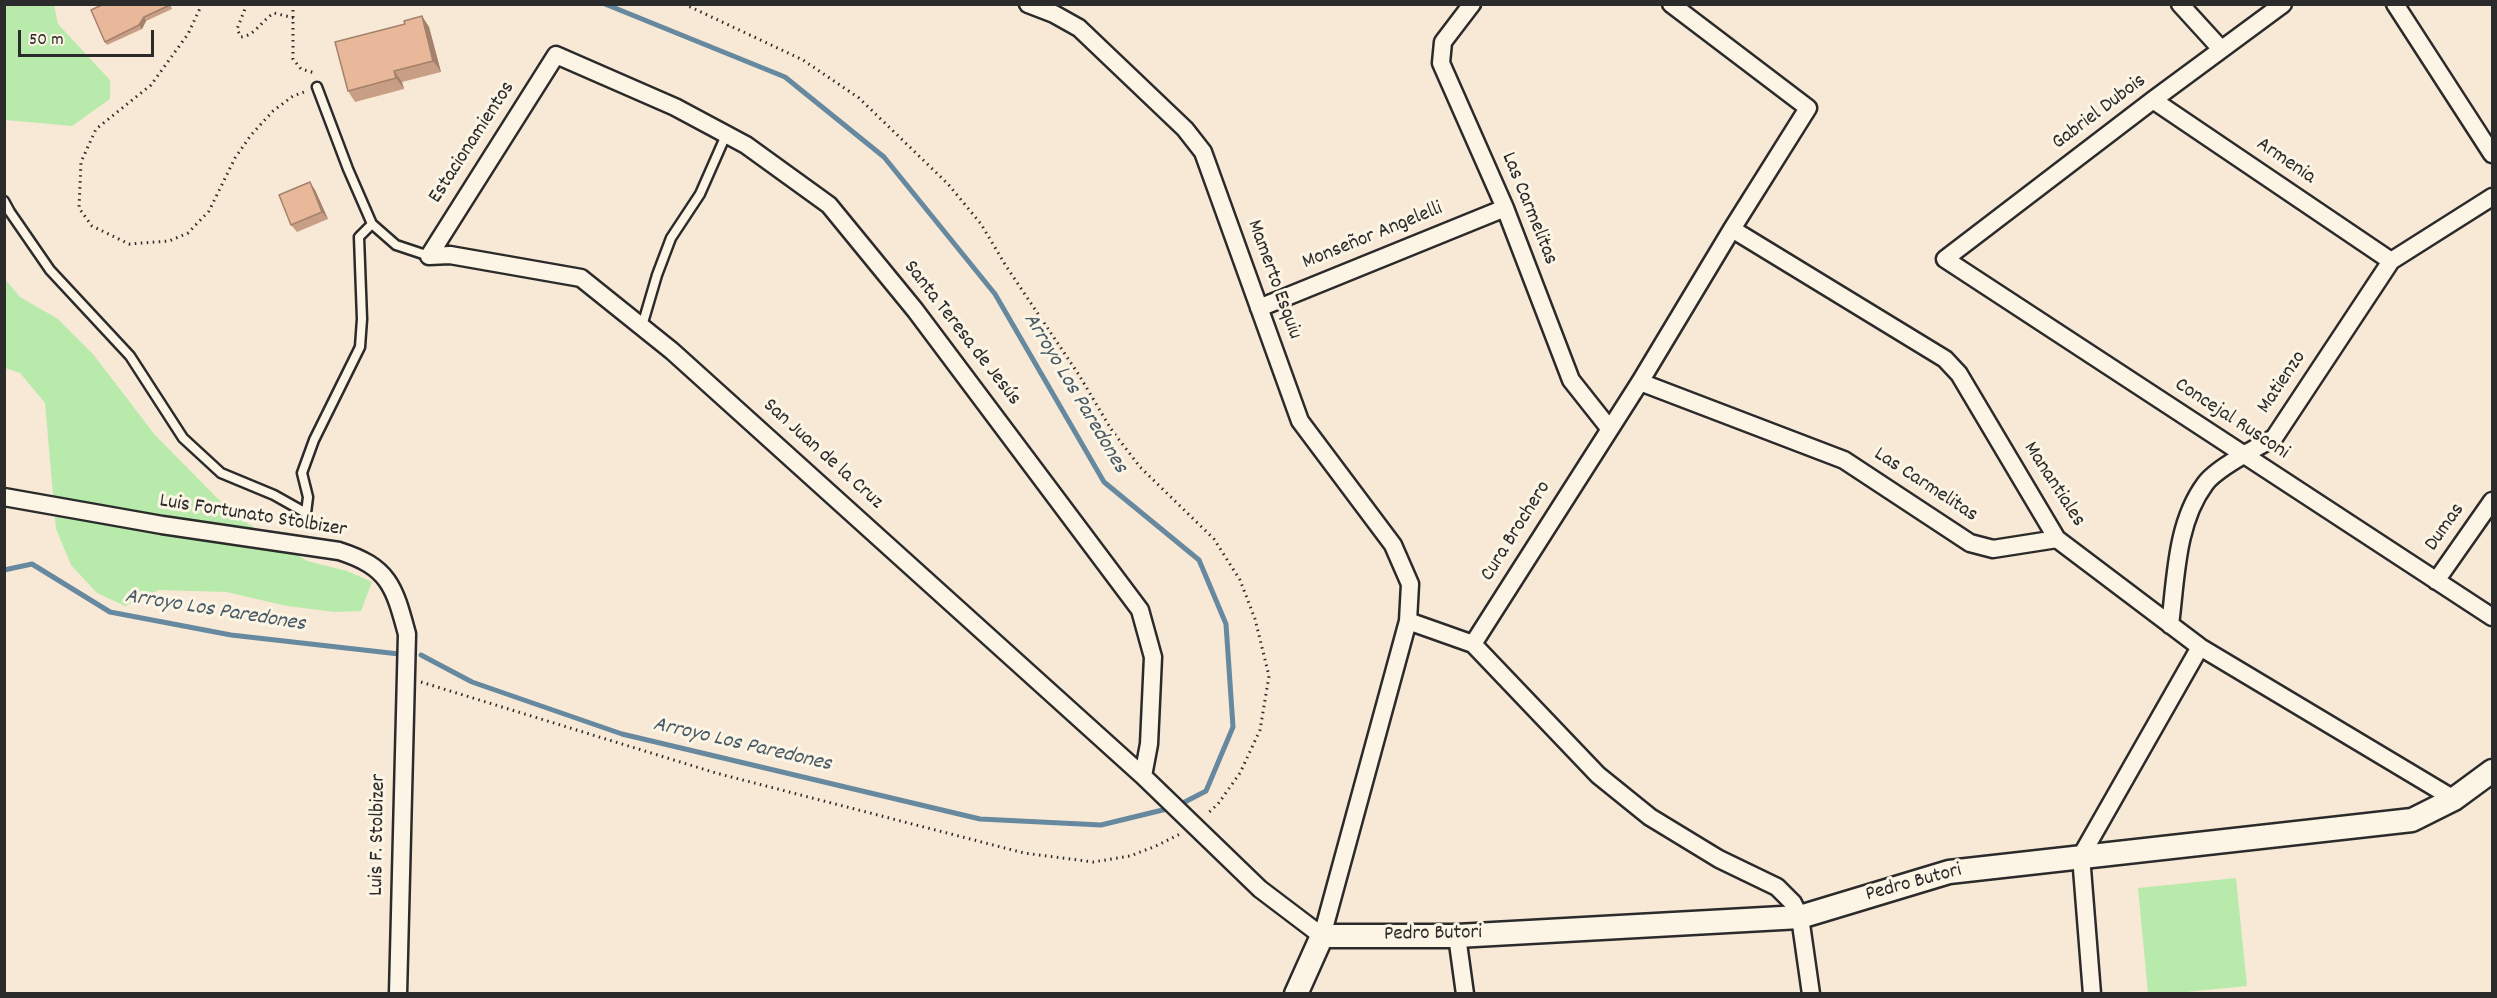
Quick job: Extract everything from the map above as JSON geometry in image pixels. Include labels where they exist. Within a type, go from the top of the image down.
[{"type":"street","name":"Mamerto Esquiu","points":[[1028,4],[1054,14],[1079,28],[1185,129],[1203,152],[1300,421],[1393,545],[1410,584],[1408,621]]},
{"type":"street","name":"Las Carmelitas","points":[[1472,4],[1443,42],[1442,63],[1505,208],[1571,380],[1609,428]]},
{"type":"street","name":"Cura Brochero","points":[[1473,644],[1640,382],[1808,108],[1671,4]]},
{"type":"street","points":[[2180,4],[2222,49]]},
{"type":"street","name":"Gabriel Dubois","points":[[1946,259],[2153,100],[2283,4]]},
{"type":"street","points":[[2395,4],[2493,154]]},
{"type":"street","name":"Santa Teresa de Jesús","points":[[556,55],[675,107],[746,145],[829,204],[915,310],[1140,610],[1153,657],[1149,744],[1143,776]]},
{"type":"street","name":"Estacionamientos","points":[[429,256],[556,55]]},
{"type":"street","name":"Armenia","points":[[2153,100],[2391,261]]},
{"type":"street","name":"Matienzo","points":[[2170,625],[2181,540],[2191,509],[2206,482],[2244,455],[2274,438],[2391,261],[2493,197]]},
{"type":"street","name":"Monseñor Angelelli","points":[[1259,308],[1505,208]]},
{"type":"street","name":"Manantiales","points":[[1732,229],[1945,359],[1959,374],[2057,538],[2200,647],[2454,799]]},
{"type":"street","name":"San Juan de la Cruz","points":[[429,256],[450,255],[581,278],[672,351],[1143,776],[1260,889],[1322,936]]},
{"type":"street","name":"Concejal Rusconi","points":[[1946,259],[2493,617]]},
{"type":"street","name":"Las Carmelitas","points":[[1640,382],[1844,460],[1970,543],[1993,549],[2057,538]]},
{"type":"street","name":"Luis Fortunato Stolbizer","points":[[4,497],[162,525],[339,551],[364,559],[384,575],[396,594],[407,634],[405,677]]},
{"type":"street","name":"Dumas","points":[[2436,581],[2493,501]]},
{"type":"street","points":[[1296,993],[1322,936],[1408,621],[1473,644],[1598,775],[1650,817],[1719,859],[1777,887],[1793,903],[1800,917],[1811,993]]},
{"type":"street","points":[[2092,993],[2081,856],[2200,647]]},
{"type":"street","name":"Luis F. Stolbizer","points":[[398,993],[405,677]]},
{"type":"street","name":"Pedro Butori","points":[[1322,936],[1457,936],[1800,917],[1949,872],[2412,820],[2454,799],[2493,771]]},
{"type":"street","points":[[1457,936],[1465,993]]},
{"type":"lane","points":[[317,87],[372,224],[396,245],[429,256]]},
{"type":"lane","points":[[642,326],[671,238],[700,194],[726,135]]},
{"type":"lane","points":[[4,201],[50,270],[130,356],[183,438],[221,473],[274,495],[306,513],[308,496],[302,473],[314,440],[360,347],[362,319],[359,237],[372,224]]},
{"type":"path","points":[[202,4],[188,34],[151,85],[96,129],[81,162],[80,208],[92,226],[129,244],[169,241],[188,233],[209,212],[235,158],[251,135],[273,111],[293,96],[317,87]]},
{"type":"path","points":[[247,4],[237,28],[241,37],[252,34],[274,13],[294,18]]},
{"type":"path","points":[[293,4],[293,59],[301,69],[315,73]]},
{"type":"path","points":[[405,677],[716,773],[1024,853],[1093,862],[1130,856],[1156,846],[1218,804],[1240,772],[1260,730],[1269,676],[1256,619],[1240,580],[1214,539],[1140,467],[1111,429],[1079,375],[1006,267],[981,224],[948,184],[859,98],[813,66],[684,4]]},
{"type":"green space","points":[[4,5],[54,5],[58,24],[110,80],[110,99],[72,126],[5,120]]},
{"type":"green space","points":[[4,278],[20,297],[58,319],[93,354],[155,435],[233,514],[307,561],[347,571],[372,582],[361,611],[335,612],[287,606],[226,592],[159,590],[125,606],[97,593],[71,565],[56,529],[45,403],[20,373],[5,368]]},
{"type":"green space","points":[[2236,878],[2247,986],[2176,993],[2148,993],[2138,888]]},
{"type":"building","points":[[104,4],[170,5],[144,17],[139,25],[105,42],[91,10]]},
{"type":"building","points":[[422,16],[433,61],[394,71],[396,78],[348,91],[335,42],[405,24],[404,21]]},
{"type":"building","points":[[310,182],[322,212],[291,225],[279,195]]},
{"type":"waterway","name":"Arroyo Los Paredones","points":[[421,655],[472,682],[622,734],[980,819],[1101,825],[1175,807],[1206,791],[1233,727],[1226,624],[1199,560],[1104,482],[995,294],[884,157],[785,77],[605,4]]},
{"type":"waterway","name":"Arroyo Los Paredones","points":[[4,570],[32,564],[110,612],[231,635],[399,654]]}]
